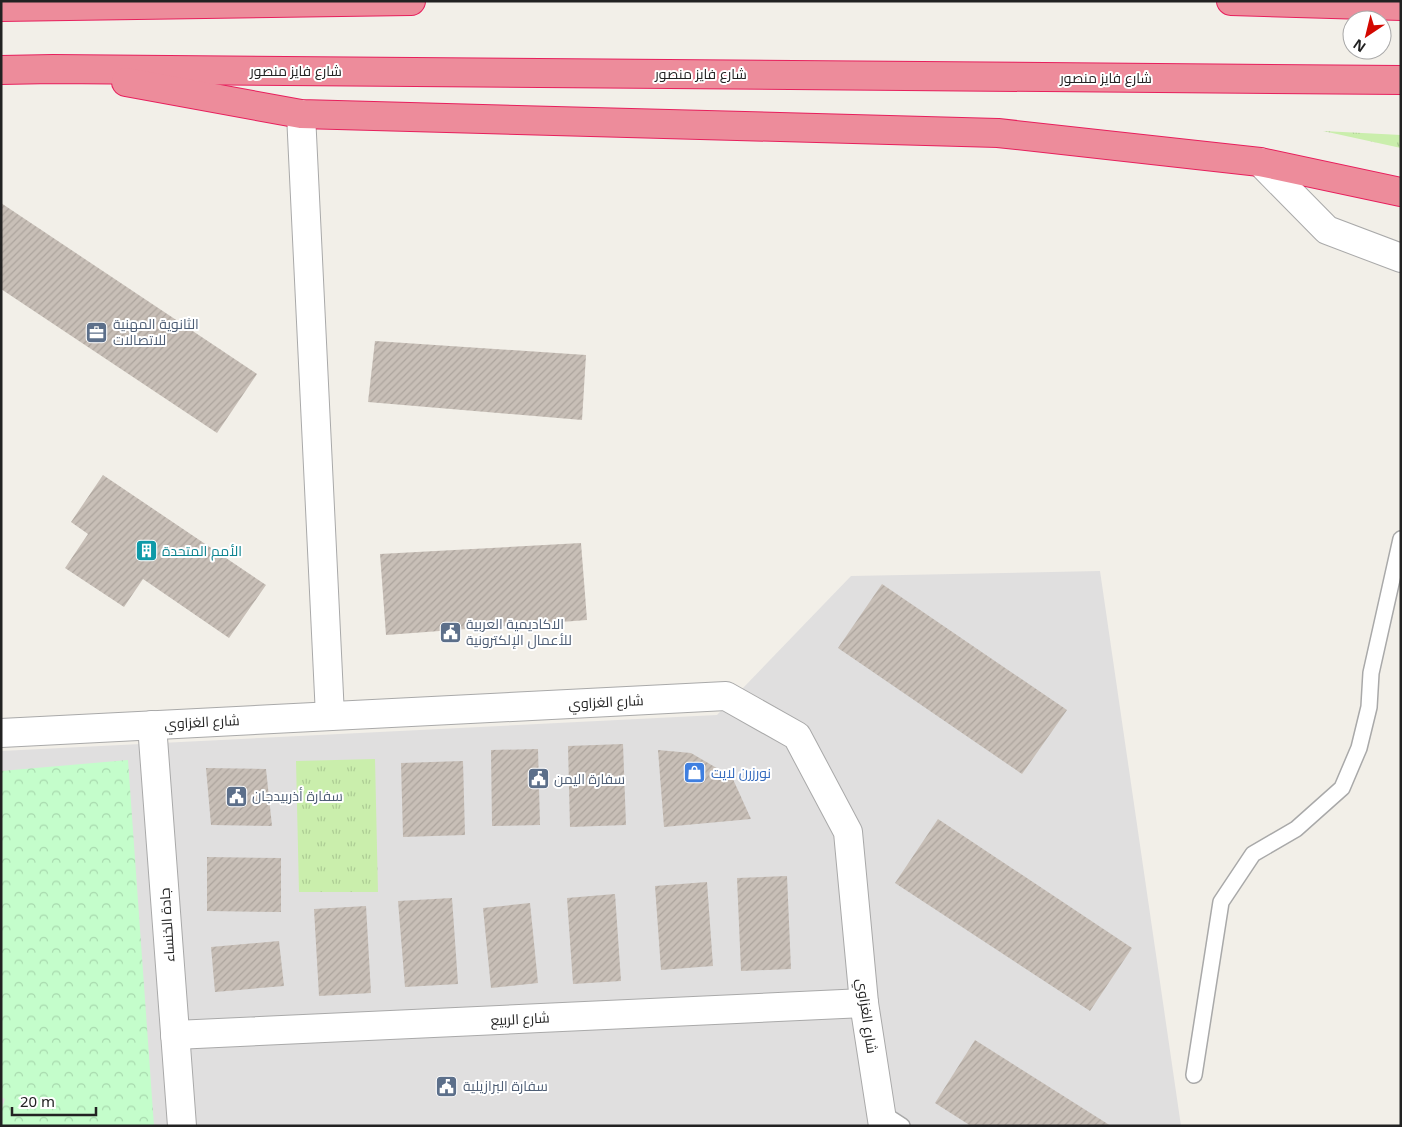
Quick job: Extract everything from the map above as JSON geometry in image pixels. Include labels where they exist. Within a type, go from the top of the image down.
[{"type":"highway","points":[[1,7],[411,1]]},
{"type":"highway","points":[[1231,1],[1401,6]]},
{"type":"highway","points":[[53,69],[301,114],[998,133],[1260,162],[1401,192]]},
{"type":"highway","name":"شارع فايز منصور","points":[[1,70],[1401,80]]},
{"type":"street","points":[[301,114],[330,716]]},
{"type":"street","points":[[1260,162],[1327,230],[1401,258]]},
{"type":"street","name":"شارع الغزاوي","points":[[1,733],[726,696],[797,736],[848,832],[864,1003],[889,1122]]},
{"type":"street","name":"جادة الخنساء","points":[[152,725],[182,1126]]},
{"type":"street","name":"شارع الربيع","points":[[175,1035],[864,1003]]},
{"type":"lane","points":[[1194,1076],[1221,902],[1253,854],[1296,828],[1342,788],[1361,740],[1369,707],[1371,673],[1401,539]]},
{"type":"shaded area","points":[[1100,571],[1181,1126],[1,1126],[1,751],[717,715],[851,576]]},
{"type":"green space","points":[[1323,131],[1401,135],[1401,148]]},
{"type":"green space","points":[[375,759],[378,892],[299,892],[296,761]]},
{"type":"green space","points":[[128,760],[154,1126],[1,1126],[1,1111],[5,1099],[1,1097],[1,771]]},
{"type":"building","points":[[1,203],[257,374],[217,433],[1,289]]},
{"type":"building","points":[[375,341],[586,355],[582,420],[368,402]]},
{"type":"building","name":"الأمم المتحدة","points":[[103,475],[266,585],[229,638],[143,579],[124,607],[65,568],[88,534],[71,522]]},
{"type":"building","points":[[581,543],[587,620],[386,635],[380,554]]},
{"type":"building","points":[[882,584],[1067,710],[1022,774],[838,648]]},
{"type":"building","points":[[623,744],[626,825],[570,827],[568,746]]},
{"type":"building","points":[[538,749],[540,825],[492,826],[491,750]]},
{"type":"building","points":[[658,750],[691,753],[732,777],[751,819],[664,827]]},
{"type":"building","points":[[463,761],[465,835],[403,837],[401,763]]},
{"type":"building","points":[[206,768],[266,769],[272,826],[211,825]]},
{"type":"building","points":[[938,819],[1132,948],[1090,1011],[895,883]]},
{"type":"building","points":[[207,857],[281,858],[281,912],[207,911]]},
{"type":"building","points":[[787,876],[791,969],[741,971],[737,878]]},
{"type":"building","points":[[707,882],[713,966],[661,970],[655,886]]},
{"type":"building","points":[[615,894],[621,981],[573,984],[567,898]]},
{"type":"building","points":[[452,898],[458,984],[405,987],[398,901]]},
{"type":"building","points":[[530,903],[538,983],[491,988],[483,908]]},
{"type":"building","points":[[366,906],[371,993],[319,996],[314,909]]},
{"type":"building","points":[[279,941],[284,986],[215,992],[211,947]]},
{"type":"building","points":[[975,1040],[1111,1126],[971,1126],[935,1103]]},
{"type":"place","name":"الثانوية المهنية للاتصالات","points":[[97,332]]},
{"type":"place","name":"الأمم المتحدة","points":[[146,551]]},
{"type":"place","name":"الاكاديمية العربية للأعمال الإلكترونية","points":[[450,632]]},
{"type":"place","name":"نورزرن لايت","points":[[695,773]]},
{"type":"place","name":"سفارة اليمن","points":[[538,779]]},
{"type":"place","name":"سفارة أذربيدجان","points":[[236,796]]},
{"type":"place","name":"سفارة البرازيلية","points":[[447,1086]]}]
